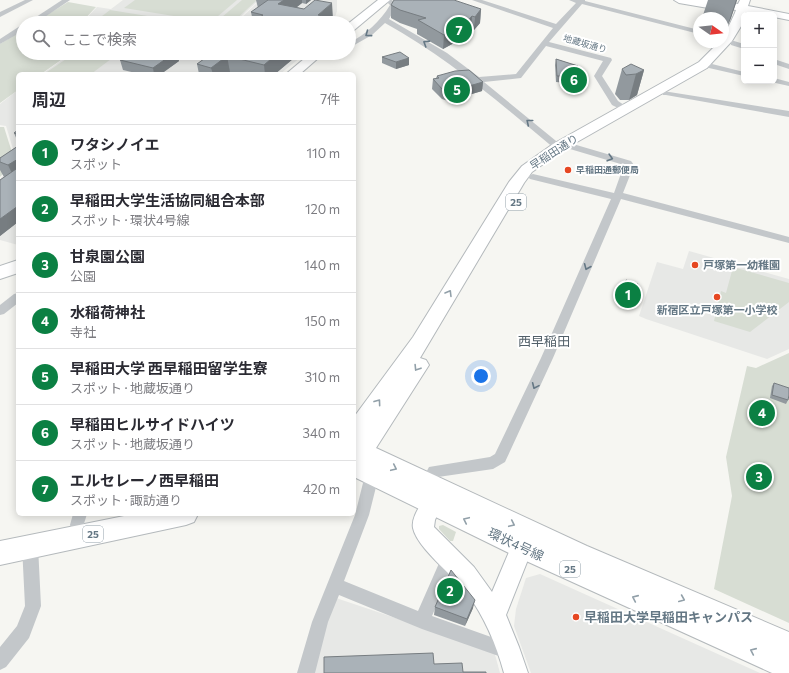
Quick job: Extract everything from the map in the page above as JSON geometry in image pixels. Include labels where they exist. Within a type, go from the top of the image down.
[{"type":"main road","points":[[356,24],[386,0]]},
{"type":"main road","points":[[679,0],[789,17]]},
{"type":"main road","points":[[701,0],[748,11]]},
{"type":"main road","name":"早稲田通り","points":[[358,455],[371,411],[404,364],[519,179],[527,169],[666,93],[712,66],[732,42],[748,11]]},
{"type":"main road","points":[[777,19],[789,21]]},
{"type":"main road","name":"早稲田通り","points":[[358,455],[397,400],[442,329],[513,207],[533,177],[566,147],[626,109],[699,68],[732,42]]},
{"type":"main road","points":[[294,72],[309,60]]},
{"type":"main road","points":[[0,273],[16,267]]},
{"type":"main road","name":"環状4号線","points":[[358,455],[522,547],[789,667]]},
{"type":"main road","name":"環状4号線","points":[[429,494],[578,554],[789,645]]},
{"type":"main road","name":"25","points":[[0,544],[79,520],[110,516]]},
{"type":"main road","name":"25","points":[[0,553],[176,516]]},
{"type":"street","points":[[0,15],[30,0]]},
{"type":"street","points":[[53,0],[65,2]]},
{"type":"street","points":[[356,42],[369,35],[386,20],[394,5],[386,0]]},
{"type":"street","points":[[475,0],[557,27]]},
{"type":"street","points":[[572,0],[581,1],[693,30]]},
{"type":"street","points":[[477,80],[518,76],[543,43],[581,1]]},
{"type":"street","points":[[42,16],[65,2]]},
{"type":"street","points":[[386,20],[439,51],[566,147],[628,163],[629,166],[547,358],[500,458],[493,463],[434,471],[424,523],[425,532],[473,583],[494,615],[510,652],[516,673]]},
{"type":"street","points":[[0,42],[16,32]]},
{"type":"street","points":[[0,33],[9,36]]},
{"type":"street","name":"地蔵坂通り","points":[[543,43],[608,60],[598,76],[615,103],[626,109]]},
{"type":"street","points":[[777,62],[789,67]]},
{"type":"street","points":[[712,66],[741,73]]},
{"type":"street","points":[[777,81],[789,84]]},
{"type":"street","points":[[666,93],[789,114]]},
{"type":"street","points":[[533,177],[617,196],[789,240]]},
{"type":"street","points":[[0,311],[16,299]]},
{"type":"street","points":[[306,673],[320,622],[362,515],[358,455]]},
{"type":"street","points":[[0,661],[23,632],[33,606],[30,546]]},
{"type":"street","points":[[494,615],[522,547]]},
{"type":"street","points":[[422,621],[449,557]]},
{"type":"street","points":[[334,584],[422,621],[510,652]]},
{"type":"shaded area","points":[[123,0],[259,0],[242,16],[89,16],[97,7],[124,11],[111,9]]},
{"type":"shaded area","points":[[135,0],[237,0],[218,16],[174,16],[124,8]]},
{"type":"shaded area","points":[[242,0],[257,0],[240,16],[223,16]]},
{"type":"shaded area","points":[[260,0],[337,0],[335,16],[243,16]]},
{"type":"shaded area","points":[[68,2],[96,7],[88,16],[45,16]]},
{"type":"shaded area","points":[[110,10],[147,16],[102,16]]},
{"type":"shaded area","points":[[16,34],[16,60],[61,60],[44,72],[16,72],[16,91],[0,103],[0,44]]},
{"type":"shaded area","points":[[62,60],[297,60],[282,72],[45,72]]},
{"type":"shaded area","points":[[65,60],[110,60],[94,72],[47,72]]},
{"type":"shaded area","points":[[16,92],[16,159],[6,126],[0,125],[0,104]]},
{"type":"shaded area","points":[[0,127],[4,127],[15,162],[0,177]]},
{"type":"shaded area","points":[[16,163],[16,244],[0,240],[0,179]]},
{"type":"shaded area","name":"新宿区立戸塚第一小学校","points":[[689,251],[789,279],[789,349],[767,359],[639,316],[657,262],[683,269]]},
{"type":"shaded area","points":[[733,267],[789,283],[789,302],[750,332],[714,321],[721,291],[726,293]]},
{"type":"shaded area","points":[[789,353],[789,623],[714,589],[732,496],[726,457],[747,366],[756,368]]},
{"type":"shaded area","points":[[443,525],[456,532],[453,541],[450,541],[439,529],[439,526]]},
{"type":"shaded area","name":"早稲田大学早稲田キャンパス","points":[[540,574],[760,673],[531,673],[514,626],[516,609],[526,578]]},
{"type":"shaded area","points":[[336,598],[494,651],[500,673],[312,673],[315,650]]},
{"type":"building","points":[[268,0],[284,0],[278,4],[304,9],[315,0],[332,3],[318,15],[322,16],[262,16],[263,15],[251,12]]},
{"type":"building","points":[[394,0],[454,0],[481,9],[475,17],[472,16],[466,23],[444,35],[418,20],[426,18],[400,10],[391,5]]},
{"type":"building","points":[[400,52],[409,58],[396,62],[382,57]]},
{"type":"building","points":[[556,59],[578,66],[567,76],[557,76]]},
{"type":"building","points":[[120,60],[164,60],[153,68]]},
{"type":"building","points":[[202,60],[222,60],[211,68],[197,64]]},
{"type":"building","points":[[243,60],[270,60],[264,65]]},
{"type":"building","points":[[631,64],[644,70],[636,74],[626,75],[622,69]]},
{"type":"building","points":[[469,70],[483,82],[448,92],[443,90],[433,79],[439,78],[437,76],[455,71]]},
{"type":"building","points":[[16,147],[16,160],[8,165],[0,162],[0,158]]},
{"type":"building","points":[[16,169],[16,207],[0,219],[0,180]]},
{"type":"building","points":[[626,280],[638,284],[634,295],[622,291]]},
{"type":"building","points":[[774,383],[789,388],[788,400],[772,395]]},
{"type":"building","points":[[451,570],[475,600],[467,619],[435,607]]},
{"type":"building","points":[[433,653],[434,664],[462,663],[463,672],[486,673],[324,673],[324,657]]},
{"type":"place","name":"エルセレーノ西早稲田","points":[[459,30]]},
{"type":"place","name":"早稲田ヒルサイドハイツ","points":[[574,80]]},
{"type":"place","name":"早稲田大学 西早稲田留学生寮","points":[[457,90]]},
{"type":"place","name":"早稲田通郵便局","points":[[568,170]]},
{"type":"place","name":"戸塚第一幼稚園","points":[[695,265]]},
{"type":"place","name":"ワタシノイエ","points":[[628,295]]},
{"type":"place","name":"新宿区立戸塚第一小学校","points":[[717,297]]},
{"type":"place","name":"水稲荷神社","points":[[762,413]]},
{"type":"place","name":"甘泉園公園","points":[[759,477]]},
{"type":"place","name":"早稲田大学生活協同組合本部","points":[[450,591]]},
{"type":"place","name":"早稲田大学早稲田キャンパス","points":[[576,617]]},
{"type":"district","name":"西早稲田","points":[[544,341]]}]
